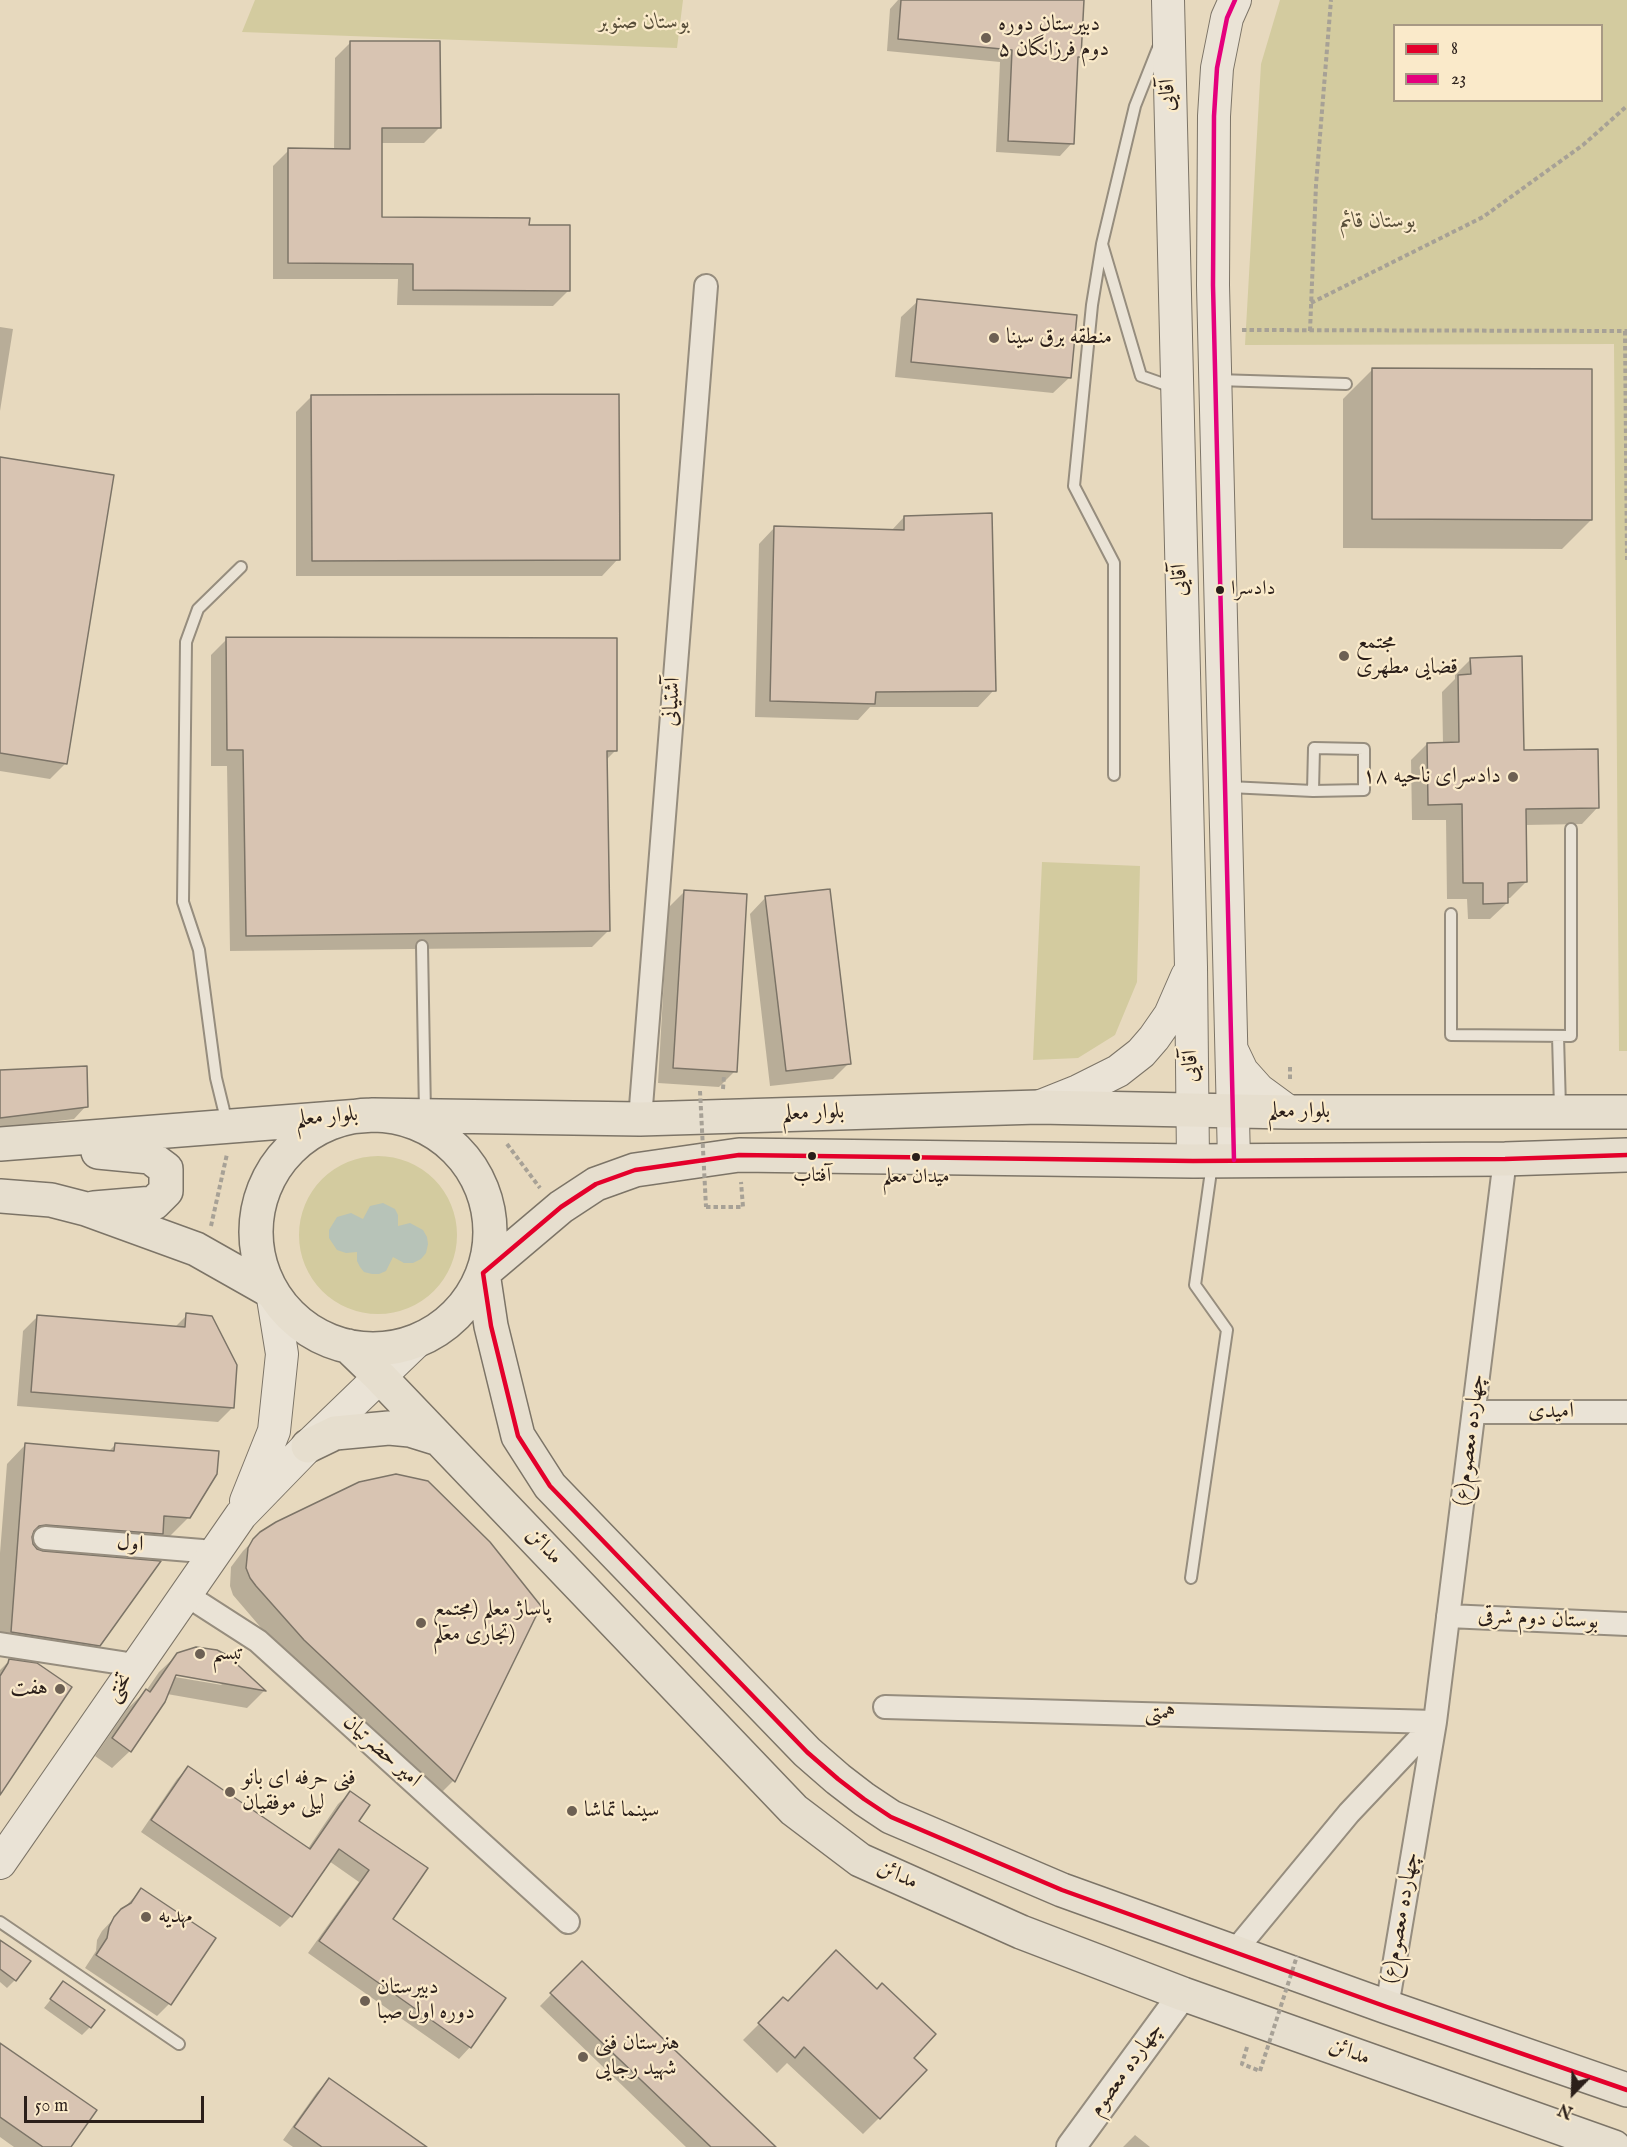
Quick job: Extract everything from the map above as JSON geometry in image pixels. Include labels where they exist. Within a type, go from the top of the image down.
[{"type":"main road","name":"آقایی","points":[[1213,1161],[1232,1111],[1213,285],[1214,116],[1221,48],[1227,18],[1235,0]]},
{"type":"main road","name":"آقایی","points":[[1168,11],[1191,967],[1192,1111],[1213,1161]]},
{"type":"main road","points":[[1038,1107],[1078,1091],[1118,1071],[1141,1053],[1170,1015],[1191,967]]},
{"type":"main road","points":[[1232,1049],[1242,1071],[1259,1090],[1289,1112]]},
{"type":"main road","name":"بلوار معلم","points":[[7,1144],[373,1115],[640,1119],[1038,1107],[1289,1112],[1627,1112]]},
{"type":"main road","points":[[373,1115],[410,1121],[443,1138],[469,1165],[485,1199],[490,1236],[483,1273],[468,1301],[445,1325],[417,1341],[383,1349],[348,1346],[318,1335],[292,1317],[272,1292],[260,1264],[255,1234],[259,1203],[270,1174],[289,1149],[314,1130],[342,1118],[373,1115]]},
{"type":"main road","points":[[7,1144],[150,1157],[166,1169],[166,1191],[154,1203],[86,1209]]},
{"type":"main road","name":"بلوار معلم","points":[[483,1273],[561,1207],[596,1184],[635,1170],[739,1155],[1213,1161],[1505,1159],[1627,1155]]},
{"type":"main road","points":[[0,1196],[51,1200],[86,1209],[196,1249],[272,1292]]},
{"type":"main road","points":[[483,1273],[491,1326],[518,1436],[550,1486],[815,1759],[838,1779],[891,1817],[1062,1890],[1387,2007],[1627,2090]]},
{"type":"main road","name":"تختی","points":[[241,1515],[274,1431],[282,1354],[272,1292]]},
{"type":"main road","name":"تختی","points":[[0,1863],[241,1515],[308,1446],[417,1341]]},
{"type":"main road","name":"مدائن","points":[[348,1346],[794,1810],[860,1860],[1021,1932],[1184,1994],[1614,2147]]},
{"type":"main road","points":[[308,1446],[335,1433],[389,1428],[410,1430],[439,1439]]},
{"type":"street","name":"آشتیانی","points":[[640,1119],[706,286]]},
{"type":"street","name":"چهارده معصوم(ع)","points":[[1387,2007],[1435,1722],[1505,1159]]},
{"type":"street","name":"امیدی","points":[[1474,1412],[1627,1412]]},
{"type":"street","name":"اول","points":[[45,1538],[214,1552]]},
{"type":"street","name":"امیر حضرتیان","points":[[185,1594],[258,1641],[568,1922]]},
{"type":"street","name":"بوستان دوم شرقی","points":[[1449,1616],[1627,1624]]},
{"type":"street","points":[[0,1644],[135,1665]]},
{"type":"street","name":"همتی","points":[[885,1707],[1435,1722]]},
{"type":"street","points":[[1234,1952],[1349,1813],[1435,1722]]},
{"type":"street","name":"چهارده معصوم","points":[[1071,2147],[1184,1994]]},
{"type":"lane","points":[[1114,775],[1114,563],[1074,486],[1092,305],[1102,244],[1135,106],[1168,11]]},
{"type":"lane","points":[[1102,244],[1141,376],[1176,388]]},
{"type":"lane","points":[[1216,380],[1346,384]]},
{"type":"lane","points":[[228,1126],[216,1078],[200,950],[183,902],[186,642],[198,609],[241,567]]},
{"type":"lane","points":[[1225,787],[1313,791],[1364,790],[1364,749],[1314,748],[1313,791]]},
{"type":"lane","points":[[1451,914],[1451,1035],[1571,1036],[1571,830]]},
{"type":"lane","points":[[423,946],[425,1116]]},
{"type":"lane","points":[[1558,1036],[1560,1112]]},
{"type":"lane","points":[[1191,1578],[1227,1330],[1195,1285],[1213,1161]]},
{"type":"lane","points":[[0,1922],[179,2044]]},
{"type":"path","points":[[1310,331],[1316,185],[1330,0]]},
{"type":"path","points":[[1311,303],[1483,218],[1584,145],[1627,106]]},
{"type":"path","points":[[1242,330],[1626,331],[1627,560]]},
{"type":"path","points":[[699,1091],[706,1207],[743,1207]]},
{"type":"path","points":[[493,1117],[502,1137],[540,1189],[561,1207]]},
{"type":"path","points":[[196,1249],[211,1228],[227,1160],[228,1126]]},
{"type":"path","points":[[1242,2064],[1260,2071],[1297,1956]]},
{"type":"green space","name":"بوستان صنوبر","points":[[255,0],[683,0],[677,48],[242,32]]},
{"type":"green space","name":"بوستان قائم","points":[[1280,0],[1627,0],[1627,1051],[1619,1051],[1614,344],[1245,345],[1261,64]]},
{"type":"green space","points":[[1042,862],[1140,866],[1137,982],[1115,1035],[1078,1058],[1033,1060]]},
{"type":"green space","points":[[378,1156],[408,1162],[422,1169],[434,1179],[444,1191],[451,1205],[457,1235],[451,1265],[444,1279],[434,1291],[422,1301],[408,1308],[378,1314],[348,1308],[334,1301],[322,1291],[312,1279],[305,1265],[299,1235],[305,1205],[312,1191],[322,1179],[334,1169],[348,1162]]},
{"type":"shaded area","points":[[383,1203],[395,1209],[398,1215],[398,1226],[410,1223],[423,1230],[428,1244],[426,1253],[421,1259],[413,1263],[404,1263],[393,1257],[386,1271],[372,1274],[364,1272],[360,1267],[357,1252],[346,1253],[337,1250],[329,1238],[329,1230],[337,1217],[351,1213],[363,1219],[370,1206]]},
{"type":"building","name":"دبیرستان دوره دوم فرزانگان ۵","points":[[901,0],[1084,0],[1081,57],[1078,57],[1074,144],[1008,141],[1012,50],[898,39]]},
{"type":"building","points":[[350,41],[440,41],[441,128],[382,128],[382,217],[530,218],[529,225],[570,225],[570,291],[413,290],[413,264],[288,263],[288,148],[350,149]]},
{"type":"building","name":"منطقه برق سینا","points":[[917,299],[1077,315],[1071,378],[911,362]]},
{"type":"building","points":[[1372,368],[1592,369],[1592,520],[1372,519]]},
{"type":"building","points":[[619,394],[620,560],[312,561],[311,395]]},
{"type":"building","points":[[0,457],[114,475],[67,764],[0,753]]},
{"type":"building","points":[[992,513],[996,691],[876,692],[875,704],[770,701],[774,526],[904,530],[904,516]]},
{"type":"building","points":[[226,637],[617,638],[617,751],[607,751],[610,931],[246,936],[243,750],[227,750]]},
{"type":"building","name":"دادسرای ناحیه ۱۸","points":[[1522,656],[1524,750],[1598,749],[1599,808],[1526,809],[1527,882],[1508,883],[1508,903],[1483,904],[1483,883],[1463,883],[1462,804],[1428,805],[1427,743],[1459,742],[1458,675],[1471,674],[1470,658]]},
{"type":"building","points":[[830,889],[851,1064],[786,1071],[765,896]]},
{"type":"building","points":[[684,890],[747,894],[737,1072],[673,1068]]},
{"type":"building","points":[[87,1066],[88,1107],[0,1118],[0,1070]]},
{"type":"building","points":[[186,1313],[212,1316],[237,1365],[234,1408],[31,1392],[37,1315],[185,1327]]},
{"type":"building","points":[[25,1443],[114,1451],[115,1443],[219,1451],[217,1474],[190,1518],[164,1516],[163,1534],[46,1525],[39,1526],[34,1531],[33,1544],[37,1549],[43,1551],[161,1561],[100,1646],[11,1632]]},
{"type":"building","name":"پاساژ معلم (مجتمع تجاری معلم)","points":[[396,1474],[428,1481],[490,1542],[541,1606],[455,1782],[304,1640],[256,1586],[246,1568],[248,1548],[260,1532],[359,1482]]},
{"type":"building","points":[[196,1647],[217,1650],[227,1655],[266,1691],[176,1675],[165,1702],[131,1752],[112,1738],[146,1689],[150,1692],[177,1653]]},
{"type":"building","points":[[9,1659],[37,1663],[72,1687],[0,1795],[0,1676]]},
{"type":"building","points":[[188,1766],[310,1849],[350,1791],[370,1805],[359,1821],[428,1868],[393,1919],[506,1998],[471,2048],[319,1941],[369,1870],[339,1849],[292,1917],[151,1820]]},
{"type":"building","points":[[141,1888],[216,1938],[171,2005],[96,1955],[107,1938],[114,1917],[131,1903]]},
{"type":"building","points":[[0,1940],[31,1961],[16,1981],[0,1969]]},
{"type":"building","points":[[836,1950],[877,1989],[882,1983],[936,2034],[914,2058],[927,2070],[880,2119],[804,2047],[795,2058],[758,2023],[783,1997],[788,2001]]},
{"type":"building","points":[[582,1961],[776,2147],[711,2147],[550,1993]]},
{"type":"building","points":[[63,1981],[105,2010],[91,2028],[50,1999]]},
{"type":"building","points":[[0,2043],[97,2110],[71,2147],[43,2147],[0,2117]]},
{"type":"building","points":[[329,2078],[427,2147],[322,2147],[294,2127]]},
{"type":"transit line","name":"23","points":[[1234,1160],[1213,285],[1214,116],[1217,68],[1227,18],[1235,0]]},
{"type":"transit line","name":"8","points":[[1627,1155],[1505,1159],[1193,1161],[739,1155],[635,1170],[596,1184],[561,1207],[483,1273],[491,1326],[518,1436],[550,1486],[807,1752],[864,1799],[891,1817],[1062,1890],[1387,2007],[1627,2090]]},
{"type":"place","name":"دبیرستان دوره دوم فرزانگان ۵","points":[[986,38]]},
{"type":"place","name":"منطقه برق سینا","points":[[994,338]]},
{"type":"place","name":"دادسرا","points":[[1220,590]]},
{"type":"place","name":"مجتمع قضایی مطهری","points":[[1344,656]]},
{"type":"place","name":"دادسرای ناحیه ۱۸","points":[[1513,777]]},
{"type":"place","name":"آفتاب","points":[[812,1156]]},
{"type":"place","name":"میدان معلم","points":[[916,1157]]},
{"type":"place","name":"پاساژ معلم (مجتمع تجاری معلم)","points":[[421,1623]]},
{"type":"place","name":"تبسم","points":[[200,1654]]},
{"type":"place","name":"هفت","points":[[60,1689]]},
{"type":"place","name":"فنی حرفه ای بانو لیلی موفقیان","points":[[230,1792]]},
{"type":"place","name":"سینما تماشا","points":[[572,1811]]},
{"type":"place","name":"مهدیه","points":[[146,1917]]},
{"type":"place","name":"دبیرستان دوره اول صبا","points":[[365,2001]]},
{"type":"place","name":"هنرستان فنی شهید رجایی","points":[[583,2057]]}]
